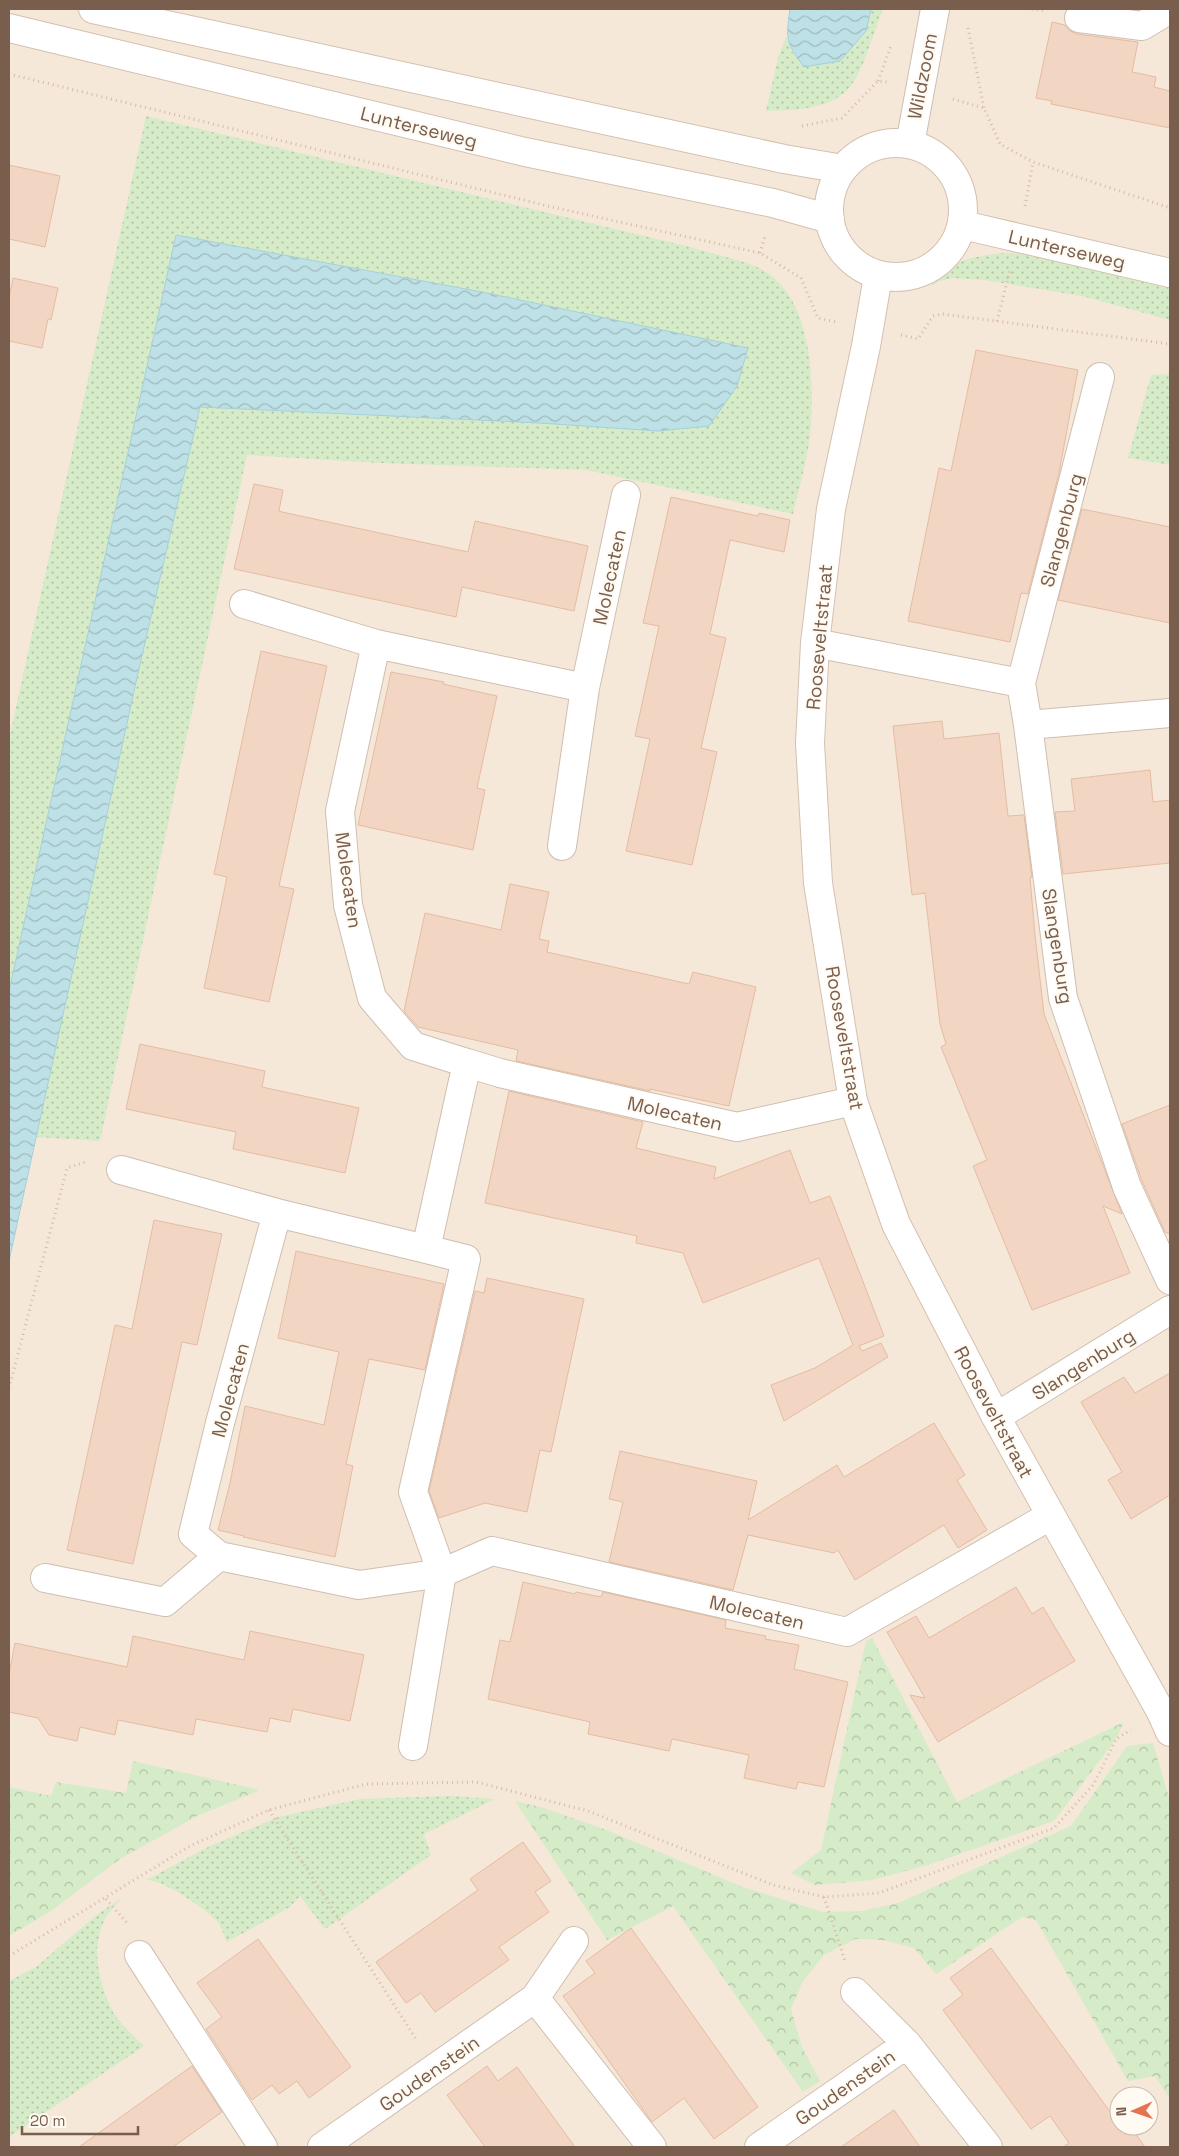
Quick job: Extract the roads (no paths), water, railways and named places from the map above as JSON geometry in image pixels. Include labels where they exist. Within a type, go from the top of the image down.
[{"type":"street","points":[[93,9],[784,159],[843,170]]},
{"type":"street","name":"Wildzoom","points":[[910,144],[935,9]]},
{"type":"street","points":[[1080,18],[1142,26],[1168,11]]},
{"type":"street","name":"Lunterseweg","points":[[9,28],[525,152],[773,202],[830,219]]},
{"type":"street","points":[[885,143],[910,144],[942,159],[961,189],[963,224],[946,257],[915,276],[878,276],[855,264],[838,244],[830,219],[831,193],[843,170],[861,152],[885,143]]},
{"type":"street","name":"Lunterseweg","points":[[963,224],[1170,273]]},
{"type":"street","name":"Rooseveltstraat","points":[[878,276],[831,509],[815,642],[810,743],[818,883],[853,1101],[896,1224],[996,1417],[1165,1722]]},
{"type":"street","name":"Slangenburg","points":[[1100,377],[1021,684],[1028,725],[1063,998],[1127,1187],[1168,1269]]},
{"type":"street","name":"Molecaten","points":[[562,846],[585,688],[626,495]]},
{"type":"street","points":[[244,604],[376,644],[585,688]]},
{"type":"street","points":[[815,642],[1021,684]]},
{"type":"street","name":"Molecaten","points":[[376,644],[340,811],[348,905],[372,998],[413,1046],[500,1074],[736,1126],[853,1101]]},
{"type":"street","points":[[1028,725],[1170,713]]},
{"type":"street","points":[[426,1249],[467,1064]]},
{"type":"street","points":[[121,1170],[277,1213],[466,1259],[413,1492],[442,1574],[413,1746]]},
{"type":"street","name":"Molecaten","points":[[277,1213],[220,1423],[193,1534],[218,1556],[359,1585],[442,1574],[492,1552],[847,1632],[1050,1516]]},
{"type":"street","name":"Slangenburg","points":[[996,1417],[1170,1310]]},
{"type":"street","points":[[45,1578],[164,1602],[218,1556]]},
{"type":"street","name":"Goudenstein","points":[[322,2147],[535,1998],[574,1941]]},
{"type":"street","points":[[139,1955],[263,2147]]},
{"type":"street","name":"Goudenstein","points":[[855,1992],[907,2044],[988,2147]]},
{"type":"street","points":[[535,1998],[652,2147]]},
{"type":"street","name":"Goudenstein","points":[[759,2147],[907,2044]]},
{"type":"water","points":[[790,9],[871,9],[866,31],[840,61],[804,67],[788,40]]},
{"type":"water","points":[[176,235],[482,292],[748,348],[737,386],[709,426],[658,431],[540,423],[200,407],[140,664],[9,1261],[9,991]]}]
